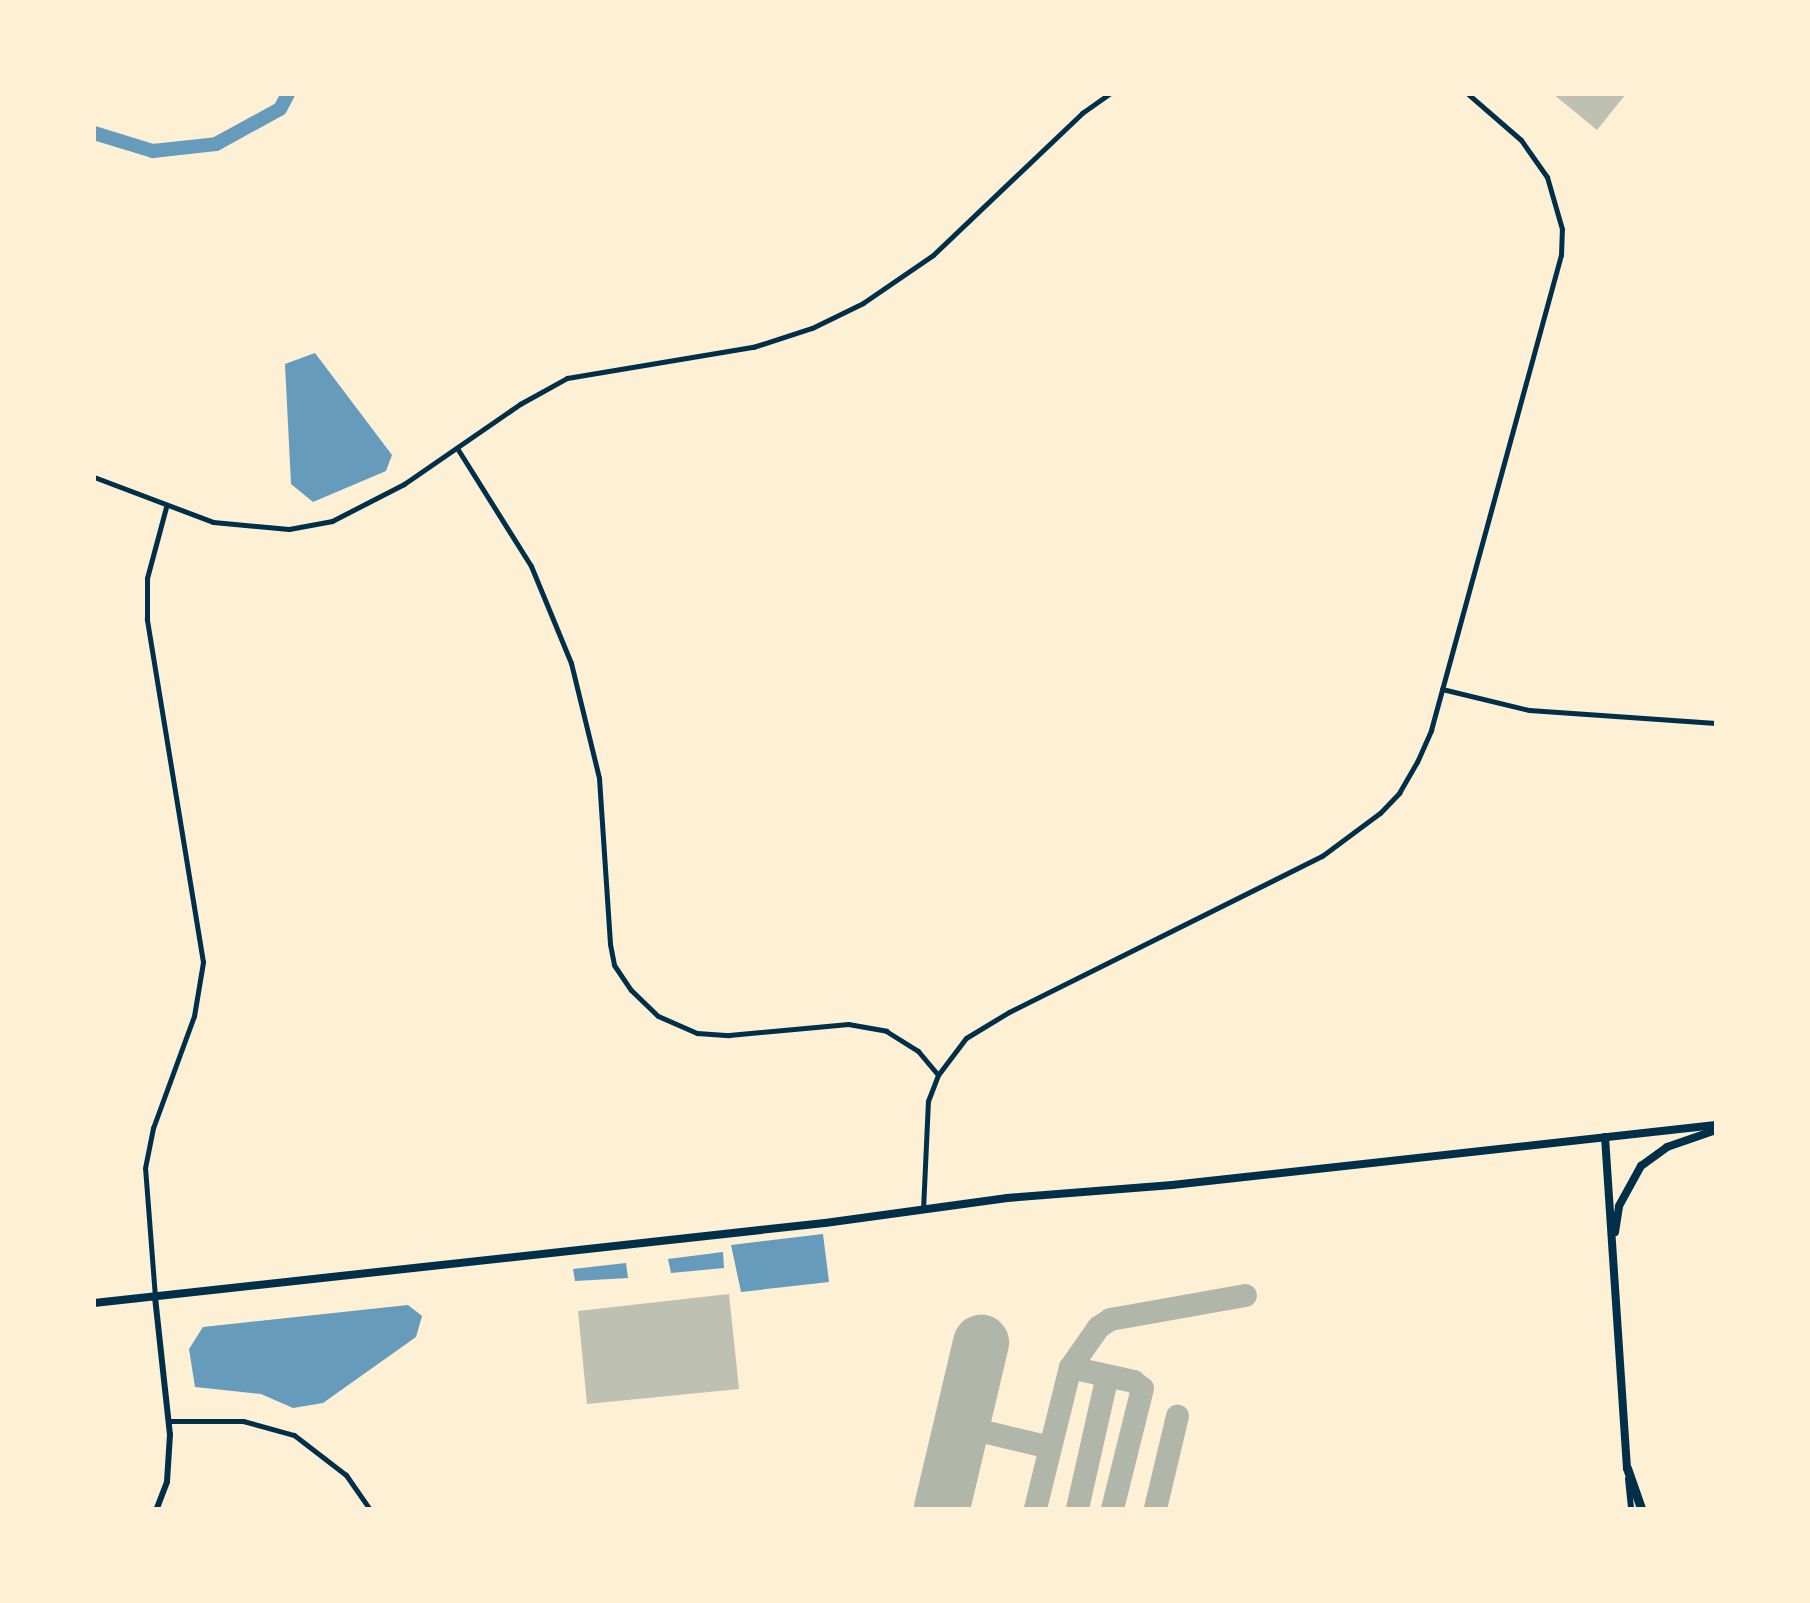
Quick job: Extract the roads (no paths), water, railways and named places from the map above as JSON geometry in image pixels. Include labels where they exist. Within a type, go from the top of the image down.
[{"type":"highway","points":[[1628,1468],[1641,1508]]},
{"type":"main road","points":[[94,1303],[923,1210],[1605,1137],[1716,1128]]},
{"type":"main road","points":[[1612,1248],[1619,1206],[1641,1166],[1667,1147],[1716,1128]]},
{"type":"main road","points":[[1605,1137],[1628,1468]]},
{"type":"street","points":[[94,477],[166,506],[244,527],[289,529],[332,521],[374,502],[538,391],[567,378],[753,347],[812,328],[863,303],[933,255],[1082,113],[1109,94]]},
{"type":"street","points":[[923,1210],[927,1189],[923,1120],[938,1075],[966,1038],[1009,1012],[1288,877],[1347,839],[1399,793],[1431,730],[1562,255],[1562,229],[1547,177],[1521,140],[1468,94]]},
{"type":"street","points":[[457,448],[531,566],[571,663],[599,778],[610,944],[614,965],[631,990],[658,1016],[698,1033],[729,1035],[848,1024],[886,1031],[918,1051],[938,1075]]},
{"type":"street","points":[[157,1508],[167,1482],[170,1421],[147,1226],[148,1150],[194,1016],[203,962],[147,619],[147,578],[166,506]]},
{"type":"street","points":[[1442,689],[1529,709],[1716,723]]},
{"type":"street","points":[[170,1421],[243,1421],[294,1436],[346,1475],[369,1508]]},
{"type":"street","points":[[1628,1468],[1631,1508]]},
{"type":"water","points":[[315,353],[392,455],[386,471],[313,502],[291,484],[285,364]]},
{"type":"water","points":[[823,1234],[829,1282],[741,1292],[731,1245]]},
{"type":"water","points":[[723,1252],[724,1268],[671,1273],[668,1259]]},
{"type":"water","points":[[626,1263],[628,1278],[575,1281],[573,1269]]},
{"type":"water","points":[[408,1305],[422,1316],[416,1337],[323,1403],[293,1408],[261,1394],[195,1387],[189,1349],[203,1327]]},
{"type":"waterway","points":[[94,133],[153,151],[216,144],[280,109],[288,94]]}]
